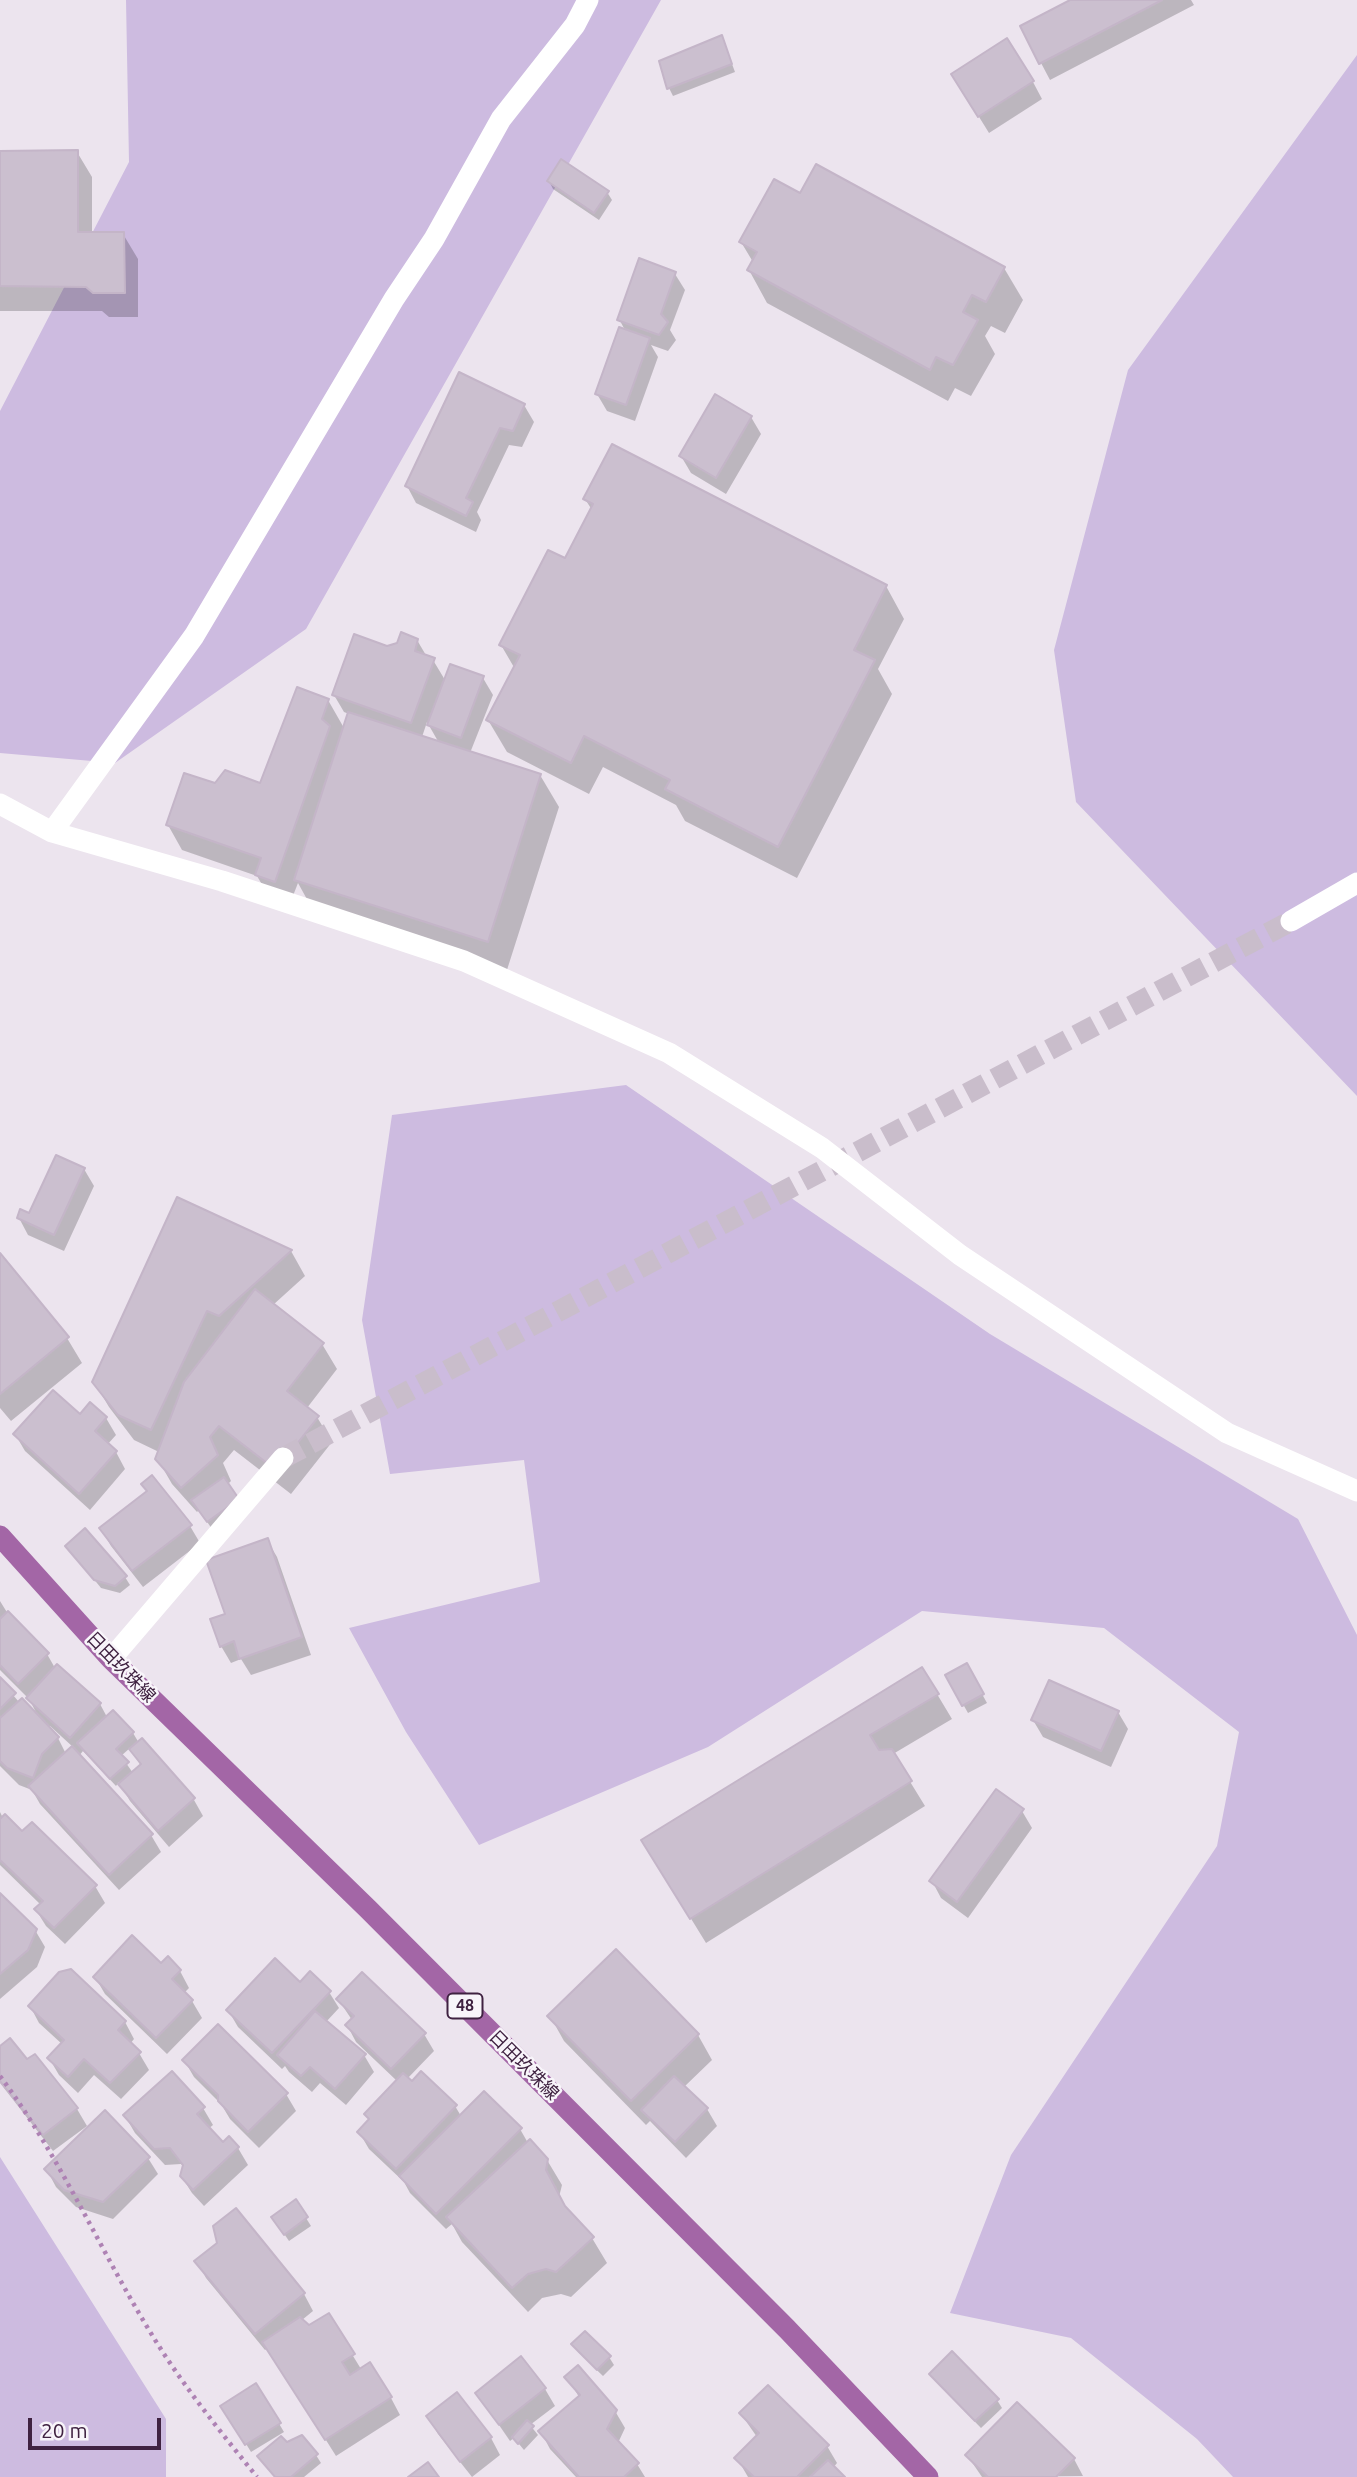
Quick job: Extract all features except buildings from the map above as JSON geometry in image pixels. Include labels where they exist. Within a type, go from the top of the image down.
[{"type":"main road","name":"日田玖珠線","points":[[0,1536],[111,1659],[446,1987],[787,2329],[928,2477]]},
{"type":"street","points":[[52,832],[194,636],[394,299],[434,239],[501,119],[575,25],[588,0]]},
{"type":"street","points":[[0,804],[52,832],[222,881],[464,961],[669,1053],[822,1148],[960,1255],[1227,1433],[1357,1491]]},
{"type":"street","points":[[1291,921],[1357,883]]},
{"type":"street","points":[[111,1659],[283,1458]]},
{"type":"path","points":[[0,2076],[27,2113],[150,2332],[213,2423],[257,2477]]},
{"type":"shaded area","points":[[126,0],[661,0],[306,629],[115,763],[0,753],[0,411],[129,162]]},
{"type":"shaded area","points":[[1357,55],[1357,1096],[1076,802],[1054,650],[1128,370]]},
{"type":"shaded area","points":[[626,1085],[990,1334],[1298,1519],[1357,1635],[1357,2477],[1233,2477],[1197,2439],[1071,2338],[950,2313],[1011,2155],[1217,1846],[1239,1732],[1104,1628],[922,1611],[708,1747],[479,1845],[406,1732],[349,1628],[540,1582],[524,1460],[390,1474],[362,1320],[392,1115]]},
{"type":"shaded area","points":[[0,2157],[166,2419],[166,2477],[0,2477]]},
{"type":"tunnel","points":[[283,1458],[1291,921]]}]
